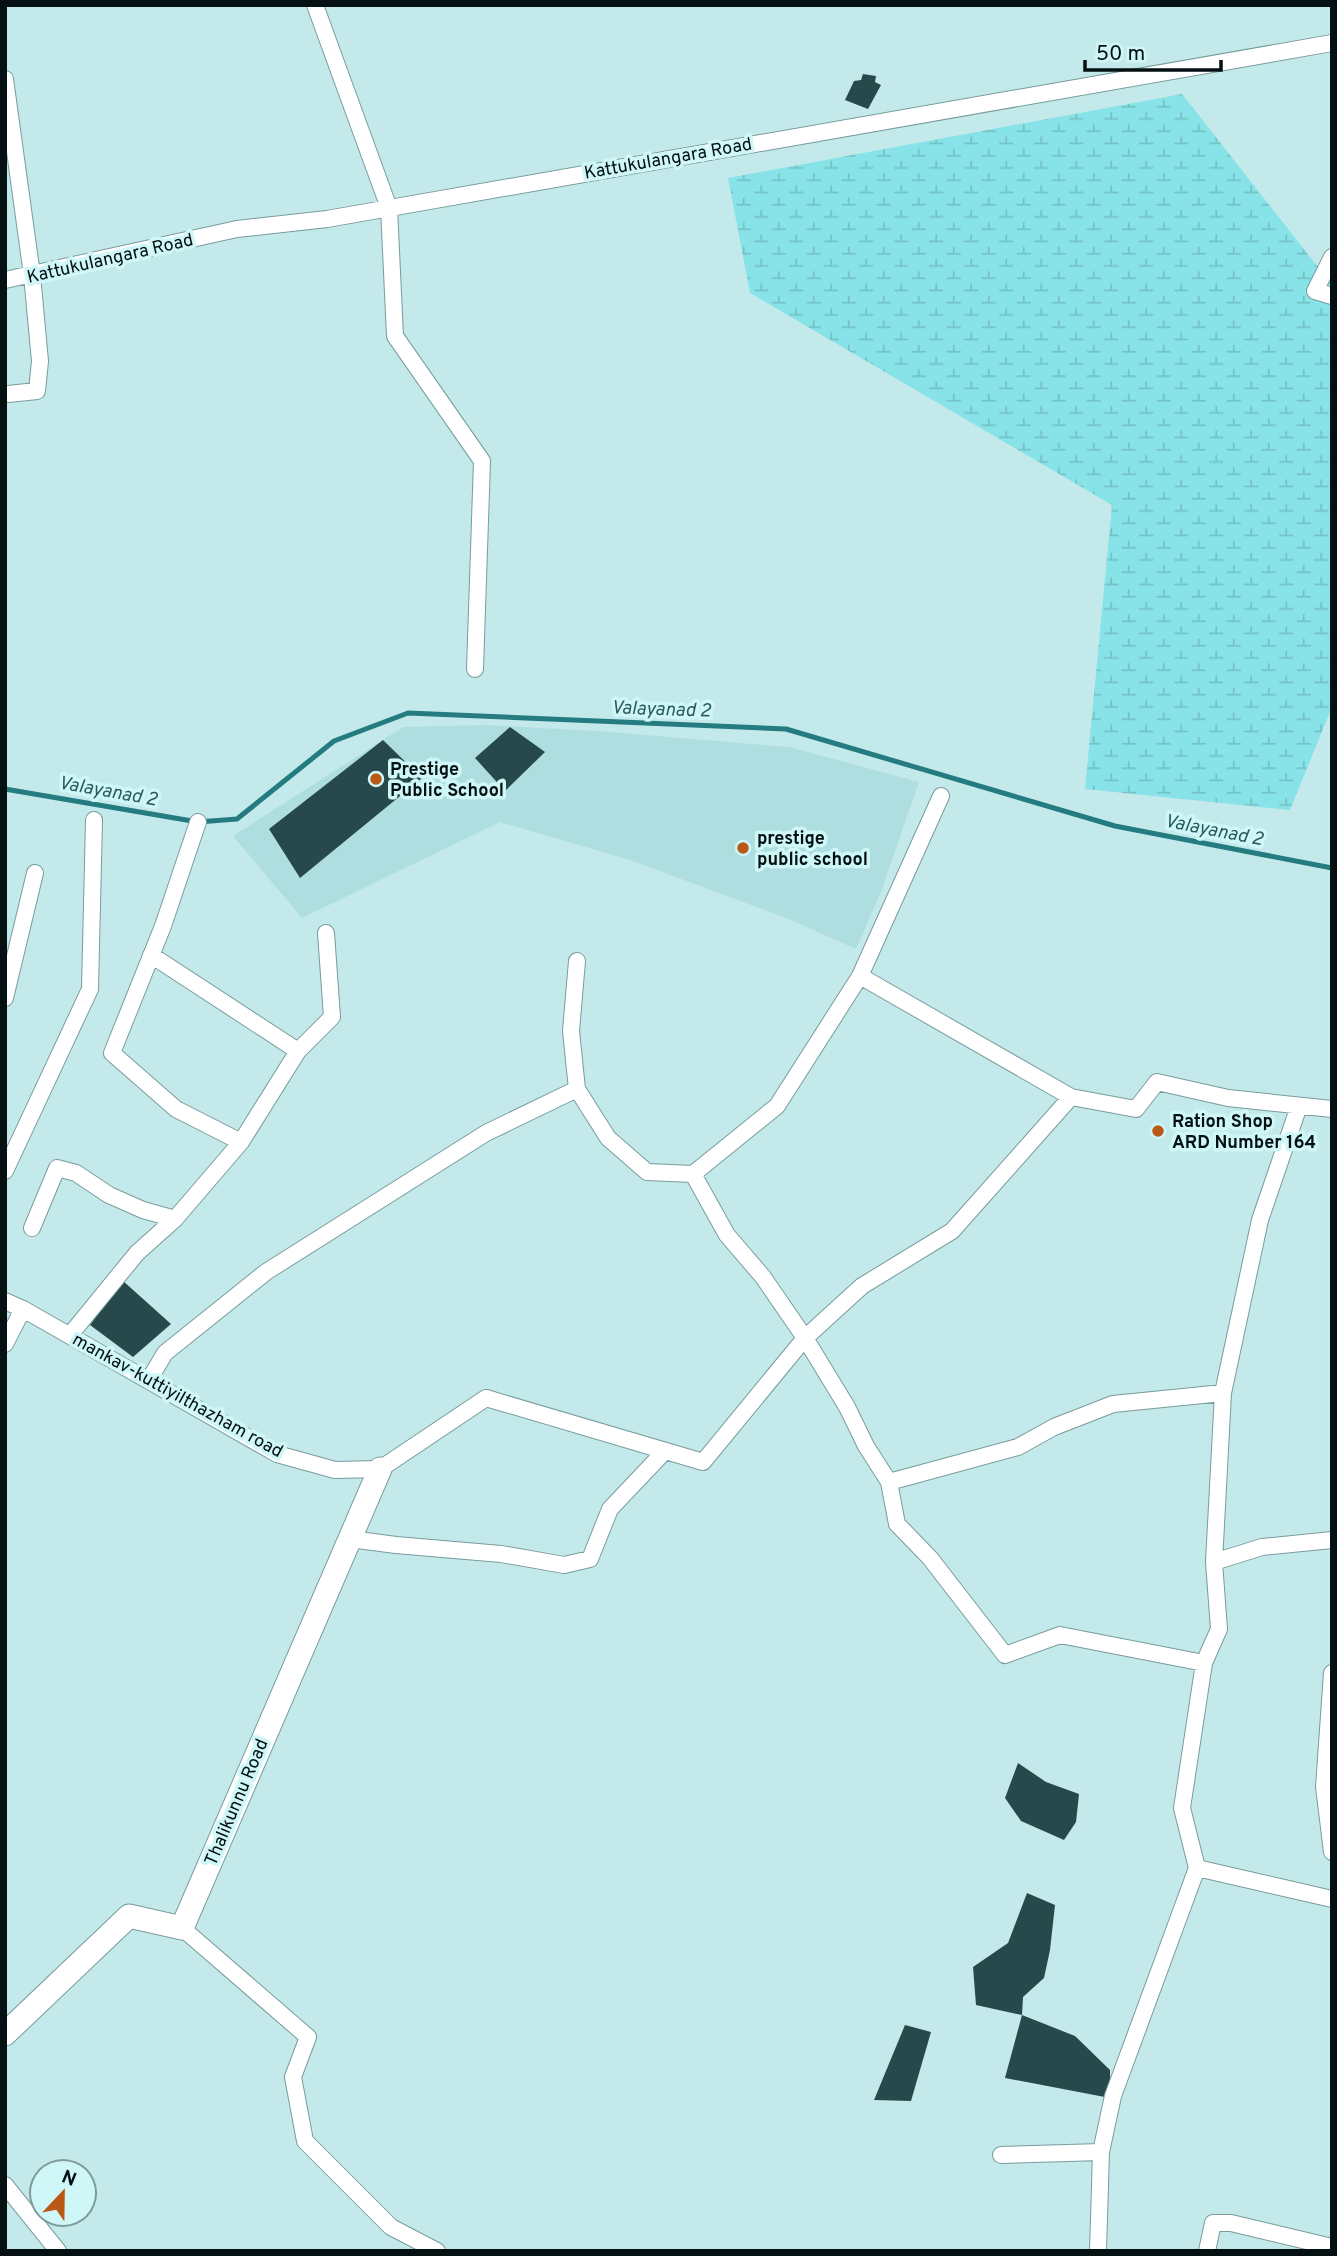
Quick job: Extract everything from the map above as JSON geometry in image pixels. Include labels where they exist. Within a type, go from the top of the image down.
[{"type":"street","points":[[315,5],[389,208],[395,336],[482,461],[475,669]]},
{"type":"street","name":"Kattukulangara Road","points":[[5,280],[237,229],[327,219],[1332,43]]},
{"type":"street","points":[[5,79],[32,275],[40,361],[37,390],[8,394]]},
{"type":"street","points":[[1332,257],[1315,291],[1332,296]]},
{"type":"street","points":[[577,961],[571,1031],[577,1089],[608,1138],[647,1172],[693,1174],[776,1106],[860,976],[941,796]]},
{"type":"street","points":[[5,1171],[90,989],[94,820]]},
{"type":"street","points":[[198,822],[151,955],[112,1053],[176,1109],[241,1142]]},
{"type":"street","points":[[5,998],[35,873]]},
{"type":"street","points":[[70,1335],[137,1253],[175,1219],[241,1142],[298,1051],[332,1017],[326,933]]},
{"type":"street","points":[[151,955],[298,1051]]},
{"type":"street","points":[[860,976],[1071,1097],[1136,1109],[1157,1082],[1228,1098],[1332,1109]]},
{"type":"street","points":[[149,1380],[165,1353],[266,1272],[486,1133],[577,1089]]},
{"type":"street","points":[[380,1469],[486,1398],[703,1462],[805,1338],[862,1286],[952,1231],[1071,1097]]},
{"type":"street","points":[[1098,2251],[1101,2152],[1113,2096],[1197,1868],[1182,1808],[1204,1663],[1219,1629],[1214,1562],[1223,1393],[1260,1220],[1299,1106]]},
{"type":"street","points":[[32,1228],[57,1168],[76,1173],[109,1195],[143,1210],[175,1219]]},
{"type":"street","points":[[693,1174],[727,1236],[763,1277],[805,1338],[889,1482],[897,1524],[930,1558],[1005,1655],[1060,1635],[1204,1663]]},
{"type":"street","name":"mankav-kuttiyilthazham road","points":[[5,1301],[70,1335],[277,1454],[335,1470],[380,1469]]},
{"type":"street","points":[[5,1343],[23,1309]]},
{"type":"street","points":[[889,1482],[1018,1447],[1054,1427],[1114,1404],[1223,1393]]},
{"type":"street","points":[[350,1539],[501,1554],[564,1565],[590,1559],[610,1509],[665,1451]]},
{"type":"street","name":"Thalikunnu Road","points":[[182,1928],[380,1469]]},
{"type":"street","points":[[1214,1562],[1262,1548],[1332,1540]]},
{"type":"street","points":[[1332,1673],[1324,1787],[1332,1852]]},
{"type":"street","points":[[1197,1868],[1332,1899]]},
{"type":"street","points":[[5,2034],[129,1916],[182,1928],[308,2037],[293,2077],[305,2141],[391,2227],[437,2251]]},
{"type":"street","points":[[1001,2155],[1101,2152]]},
{"type":"street","points":[[5,2185],[58,2251]]},
{"type":"street","points":[[1207,2251],[1213,2223],[1231,2223],[1332,2246]]},
{"type":"shaded area","name":"prestige public school","points":[[487,725],[789,747],[919,782],[881,892],[856,949],[786,918],[630,860],[500,822],[302,918],[233,836],[403,727]]},
{"type":"green space","points":[[1182,94],[1332,285],[1332,707],[1290,810],[1085,789],[1112,505],[750,293],[728,178]]},
{"type":"building","points":[[863,74],[876,76],[875,82],[881,85],[868,109],[845,100],[854,81],[861,80]]},
{"type":"building","points":[[510,727],[545,752],[505,791],[475,758]]},
{"type":"building","name":"Prestige Public School","points":[[383,740],[422,778],[300,878],[269,829]]},
{"type":"building","points":[[122,1280],[171,1324],[133,1357],[90,1325]]},
{"type":"building","points":[[1018,1763],[1046,1782],[1079,1794],[1076,1822],[1064,1840],[1021,1821],[1005,1798]]},
{"type":"building","points":[[1027,1893],[1055,1905],[1044,1978],[1023,1997],[1022,2015],[976,2005],[973,1967],[1008,1943]]},
{"type":"building","points":[[1022,2015],[1075,2036],[1110,2070],[1110,2098],[1005,2078]]},
{"type":"building","points":[[905,2025],[931,2032],[911,2101],[874,2100]]},
{"type":"waterway","name":"Valayanad 2","points":[[5,789],[198,822],[237,819],[334,741],[408,713],[786,729],[1115,826],[1332,868]]},
{"type":"place","name":"Prestige Public School","points":[[376,779]]},
{"type":"place","name":"prestige public school","points":[[743,848]]},
{"type":"place","name":"Ration Shop ARD Number 164","points":[[1158,1131]]}]
